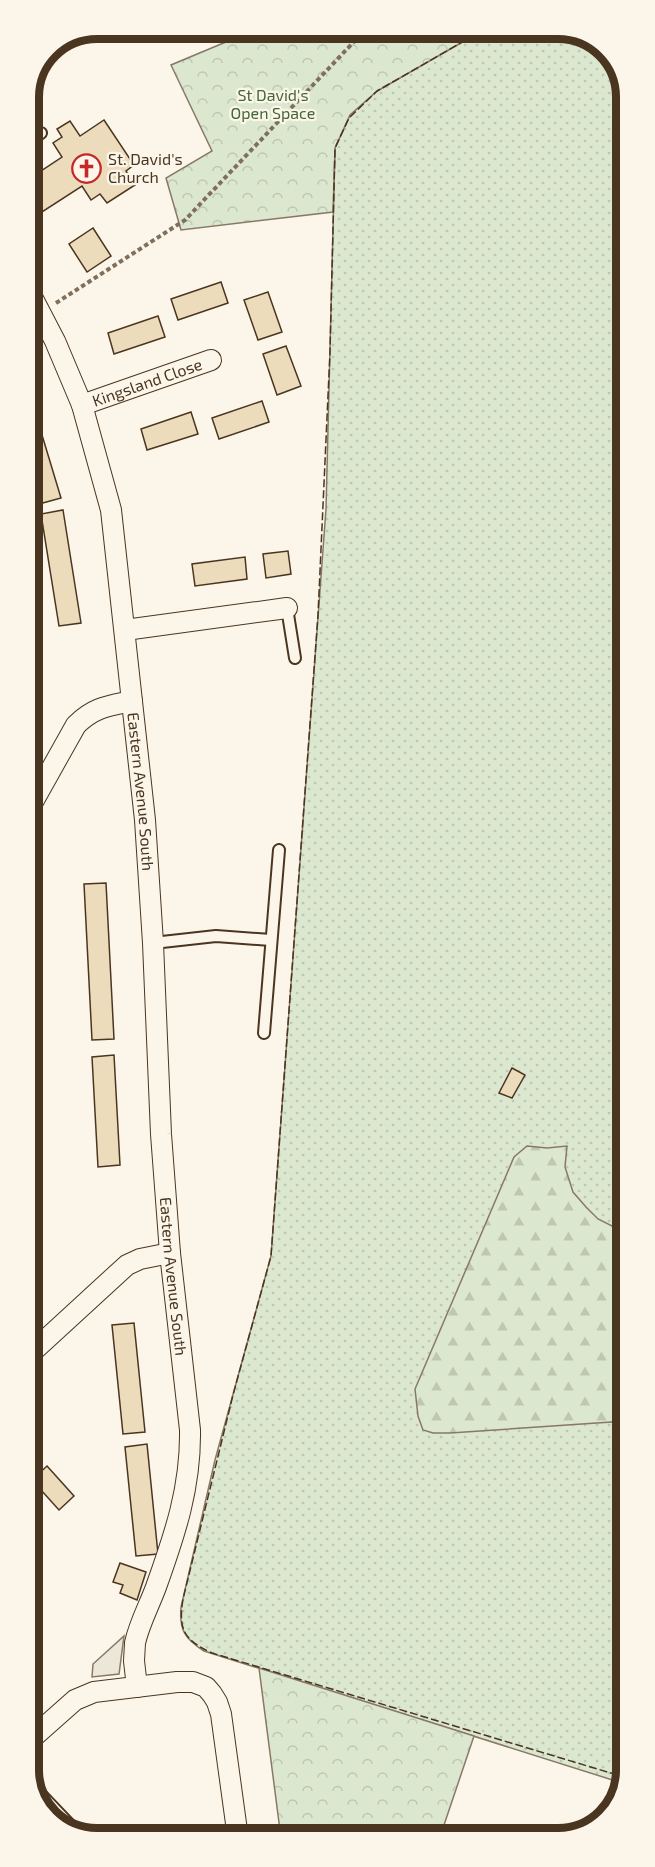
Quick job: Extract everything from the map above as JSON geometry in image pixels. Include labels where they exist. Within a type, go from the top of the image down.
[{"type":"street","name":"Eastern Avenue South","points":[[40,313],[82,405],[111,510],[145,820],[161,1134],[170,1253],[190,1430],[186,1491],[135,1644],[136,1687]]},
{"type":"street","name":"Kingsland Close","points":[[82,405],[212,360]]},
{"type":"street","points":[[125,630],[287,608]]},
{"type":"street","points":[[39,791],[81,720],[97,708],[132,700]]},
{"type":"street","points":[[39,1346],[119,1271],[140,1259],[170,1253]]},
{"type":"street","points":[[39,1732],[66,1708],[94,1692],[193,1682],[206,1687],[217,1702],[221,1713],[237,1828]]},
{"type":"lane","points":[[287,608],[295,658]]},
{"type":"lane","points":[[264,1033],[279,850]]},
{"type":"lane","points":[[153,943],[216,936],[271,940]]},
{"type":"path","points":[[40,313],[185,220],[357,39]]},
{"type":"green space","name":"St David's Open Space","points":[[233,39],[468,39],[377,91],[350,115],[335,148],[333,212],[181,230],[166,178],[212,151],[171,65]]},
{"type":"green space","points":[[468,39],[562,39],[580,43],[602,59],[610,71],[616,89],[615,1781],[204,1651],[188,1638],[181,1622],[181,1607],[215,1460],[271,1256],[326,509],[335,148],[350,115],[377,91]]},
{"type":"green space","points":[[527,1146],[547,1148],[567,1146],[565,1167],[573,1192],[598,1219],[616,1228],[616,1422],[450,1433],[433,1433],[423,1430],[418,1416],[415,1389],[514,1157]]},
{"type":"green space","points":[[259,1668],[474,1736],[443,1828],[280,1828]]},
{"type":"shaded area","points":[[124,1636],[119,1674],[92,1677],[93,1664]]},
{"type":"building","name":"St. David's Church","points":[[104,120],[134,165],[126,171],[135,185],[107,203],[100,194],[91,200],[82,186],[42,212],[39,208],[39,172],[62,157],[53,143],[62,137],[57,129],[70,121],[80,136]]},
{"type":"building","points":[[93,228],[111,256],[87,272],[69,244]]},
{"type":"building","points":[[221,282],[228,303],[178,320],[171,299]]},
{"type":"building","points":[[268,292],[282,332],[258,340],[244,300]]},
{"type":"building","points":[[158,316],[165,337],[114,354],[108,333]]},
{"type":"building","points":[[286,346],[301,386],[277,395],[263,354]]},
{"type":"building","points":[[262,401],[269,422],[219,439],[212,418]]},
{"type":"building","points":[[191,412],[198,434],[147,450],[141,429]]},
{"type":"building","points":[[39,425],[61,498],[39,504]]},
{"type":"building","points":[[63,510],[81,623],[59,626],[41,514]]},
{"type":"building","points":[[288,551],[291,574],[266,578],[263,554]]},
{"type":"building","points":[[245,557],[247,579],[195,586],[192,564]]},
{"type":"building","points":[[106,883],[114,1039],[92,1040],[84,884]]},
{"type":"building","points":[[114,1055],[120,1165],[98,1167],[92,1057]]},
{"type":"building","points":[[512,1068],[525,1075],[512,1098],[499,1093]]},
{"type":"building","points":[[134,1323],[145,1432],[123,1434],[112,1325]]},
{"type":"building","points":[[147,1444],[158,1554],[136,1556],[125,1447]]},
{"type":"building","points":[[47,1466],[74,1496],[59,1510],[39,1488],[39,1473]]},
{"type":"building","points":[[120,1563],[146,1572],[137,1600],[120,1593],[123,1585],[113,1582]]},
{"type":"fence","points":[[468,39],[377,91],[349,118],[335,148],[330,352],[318,615],[271,1256],[233,1395],[183,1599],[181,1619],[189,1638],[212,1653],[616,1775]]},
{"type":"place","name":"St. David's Church","points":[[87,168]]}]
